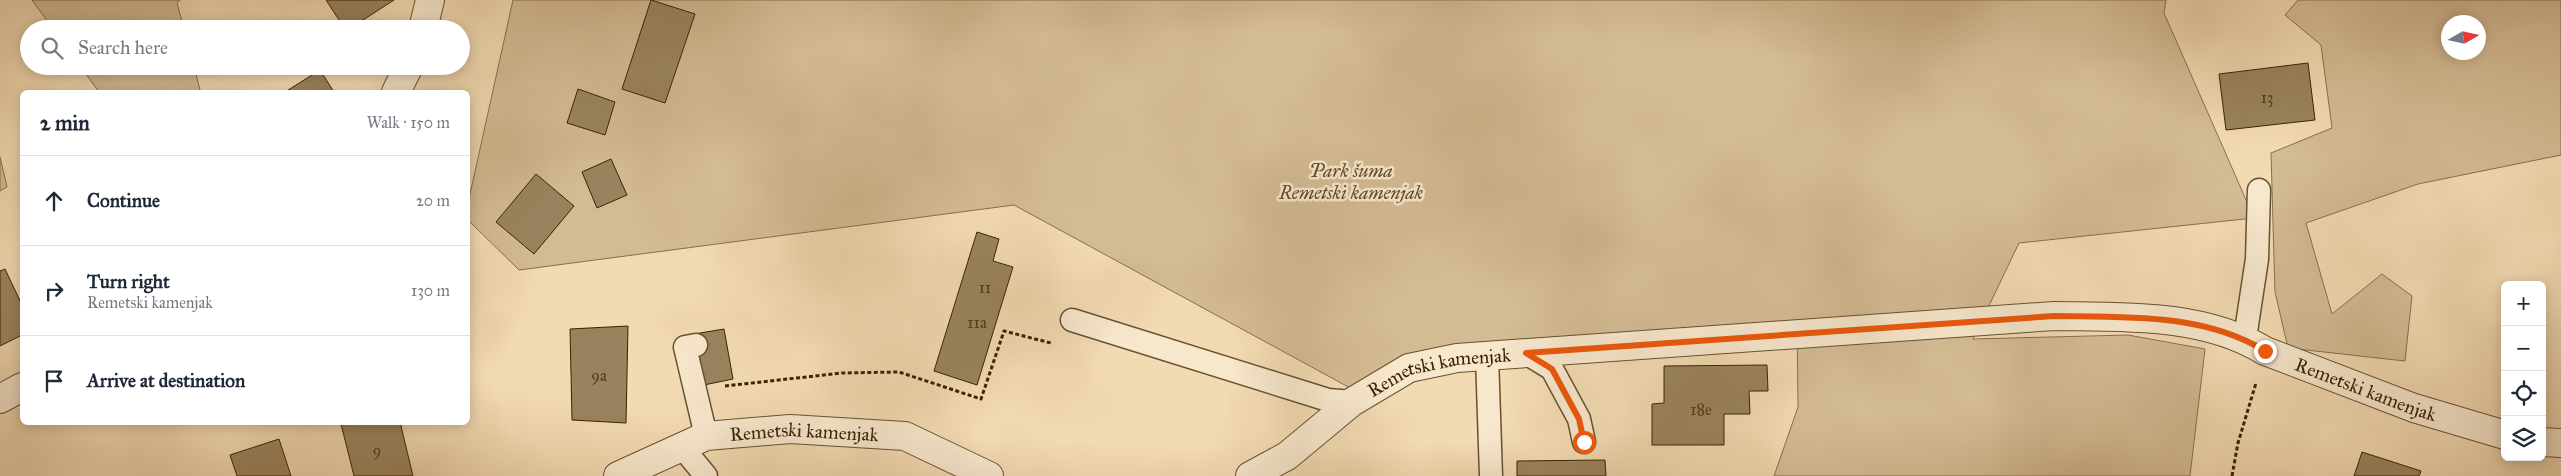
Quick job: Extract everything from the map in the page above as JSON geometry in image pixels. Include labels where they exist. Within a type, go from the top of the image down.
[{"type":"street","points":[[425,20],[430,0]]},
{"type":"street","points":[[397,90],[404,75]]},
{"type":"street","name":"Remetski kamenjak","points":[[1250,476],[1287,456],[1352,402],[1409,368],[1457,358],[2054,316],[2151,320],[2195,325],[2255,345],[2414,408],[2501,434]]},
{"type":"street","points":[[0,399],[20,388]]},
{"type":"street","name":"Remetski kamenjak","points":[[618,476],[694,442],[790,429],[905,436],[989,476]]},
{"type":"street","points":[[2546,442],[2561,443]]},
{"type":"lane","points":[[2255,345],[2258,190]]},
{"type":"lane","points":[[1072,320],[1328,400],[1352,402]]},
{"type":"lane","points":[[696,345],[685,347],[694,442],[705,476]]},
{"type":"lane","points":[[1526,353],[1552,369],[1579,419],[1584,442]]},
{"type":"lane","points":[[1487,356],[1491,476]]},
{"type":"path","points":[[716,387],[842,373],[899,372],[981,399],[1004,331],[1069,348],[1072,320]]},
{"type":"path","points":[[2232,476],[2255,345]]},
{"type":"green space","points":[[32,0],[180,0],[177,3],[182,20],[46,20]]},
{"type":"green space","name":"Park šuma Remetski kamenjak","points":[[513,0],[2166,0],[2164,13],[2254,218],[2019,243],[1973,339],[2128,335],[2205,349],[2190,476],[1774,476],[1798,407],[1797,321],[1398,358],[1352,389],[1014,205],[519,270],[470,222],[470,194]]},
{"type":"green space","points":[[2298,0],[2561,0],[2561,155],[2418,184],[2306,223],[2332,314],[2382,274],[2412,296],[2405,361],[2288,348],[2275,292],[2271,153],[2332,128],[2321,45],[2285,15]]},
{"type":"green space","points":[[87,75],[196,75],[200,90],[98,90]]},
{"type":"green space","points":[[0,157],[7,187],[0,191]]},
{"type":"building","points":[[326,0],[394,0],[363,20],[339,20]]},
{"type":"building","points":[[651,0],[695,14],[665,103],[622,89]]},
{"type":"building","points":[[2308,63],[2315,120],[2226,130],[2219,74]]},
{"type":"building","points":[[312,75],[323,75],[333,90],[288,90]]},
{"type":"building","points":[[578,89],[615,102],[605,135],[567,123]]},
{"type":"building","points":[[611,159],[627,195],[597,208],[582,172]]},
{"type":"building","points":[[536,174],[574,206],[534,254],[496,222]]},
{"type":"building","points":[[977,232],[999,239],[993,261],[1013,267],[977,385],[934,371]]},
{"type":"building","points":[[5,269],[20,301],[20,336],[0,346],[0,271]]},
{"type":"building","points":[[628,326],[626,423],[572,420],[570,329]]},
{"type":"building","points":[[724,329],[733,379],[704,385],[694,334]]},
{"type":"building","points":[[1767,365],[1768,391],[1749,391],[1750,414],[1724,414],[1724,445],[1652,445],[1652,404],[1664,403],[1664,366]]},
{"type":"building","points":[[341,425],[401,425],[413,476],[354,476]]},
{"type":"building","points":[[279,439],[291,476],[237,476],[230,455]]},
{"type":"building","points":[[2362,452],[2421,471],[2419,476],[2354,476]]},
{"type":"building","points":[[1605,460],[1606,476],[1517,476],[1517,461]]},
{"type":"route","points":[[1584,442],[1579,419],[1552,369],[1526,353],[2054,316],[2134,318],[2195,325],[2245,338],[2265,351]]}]
